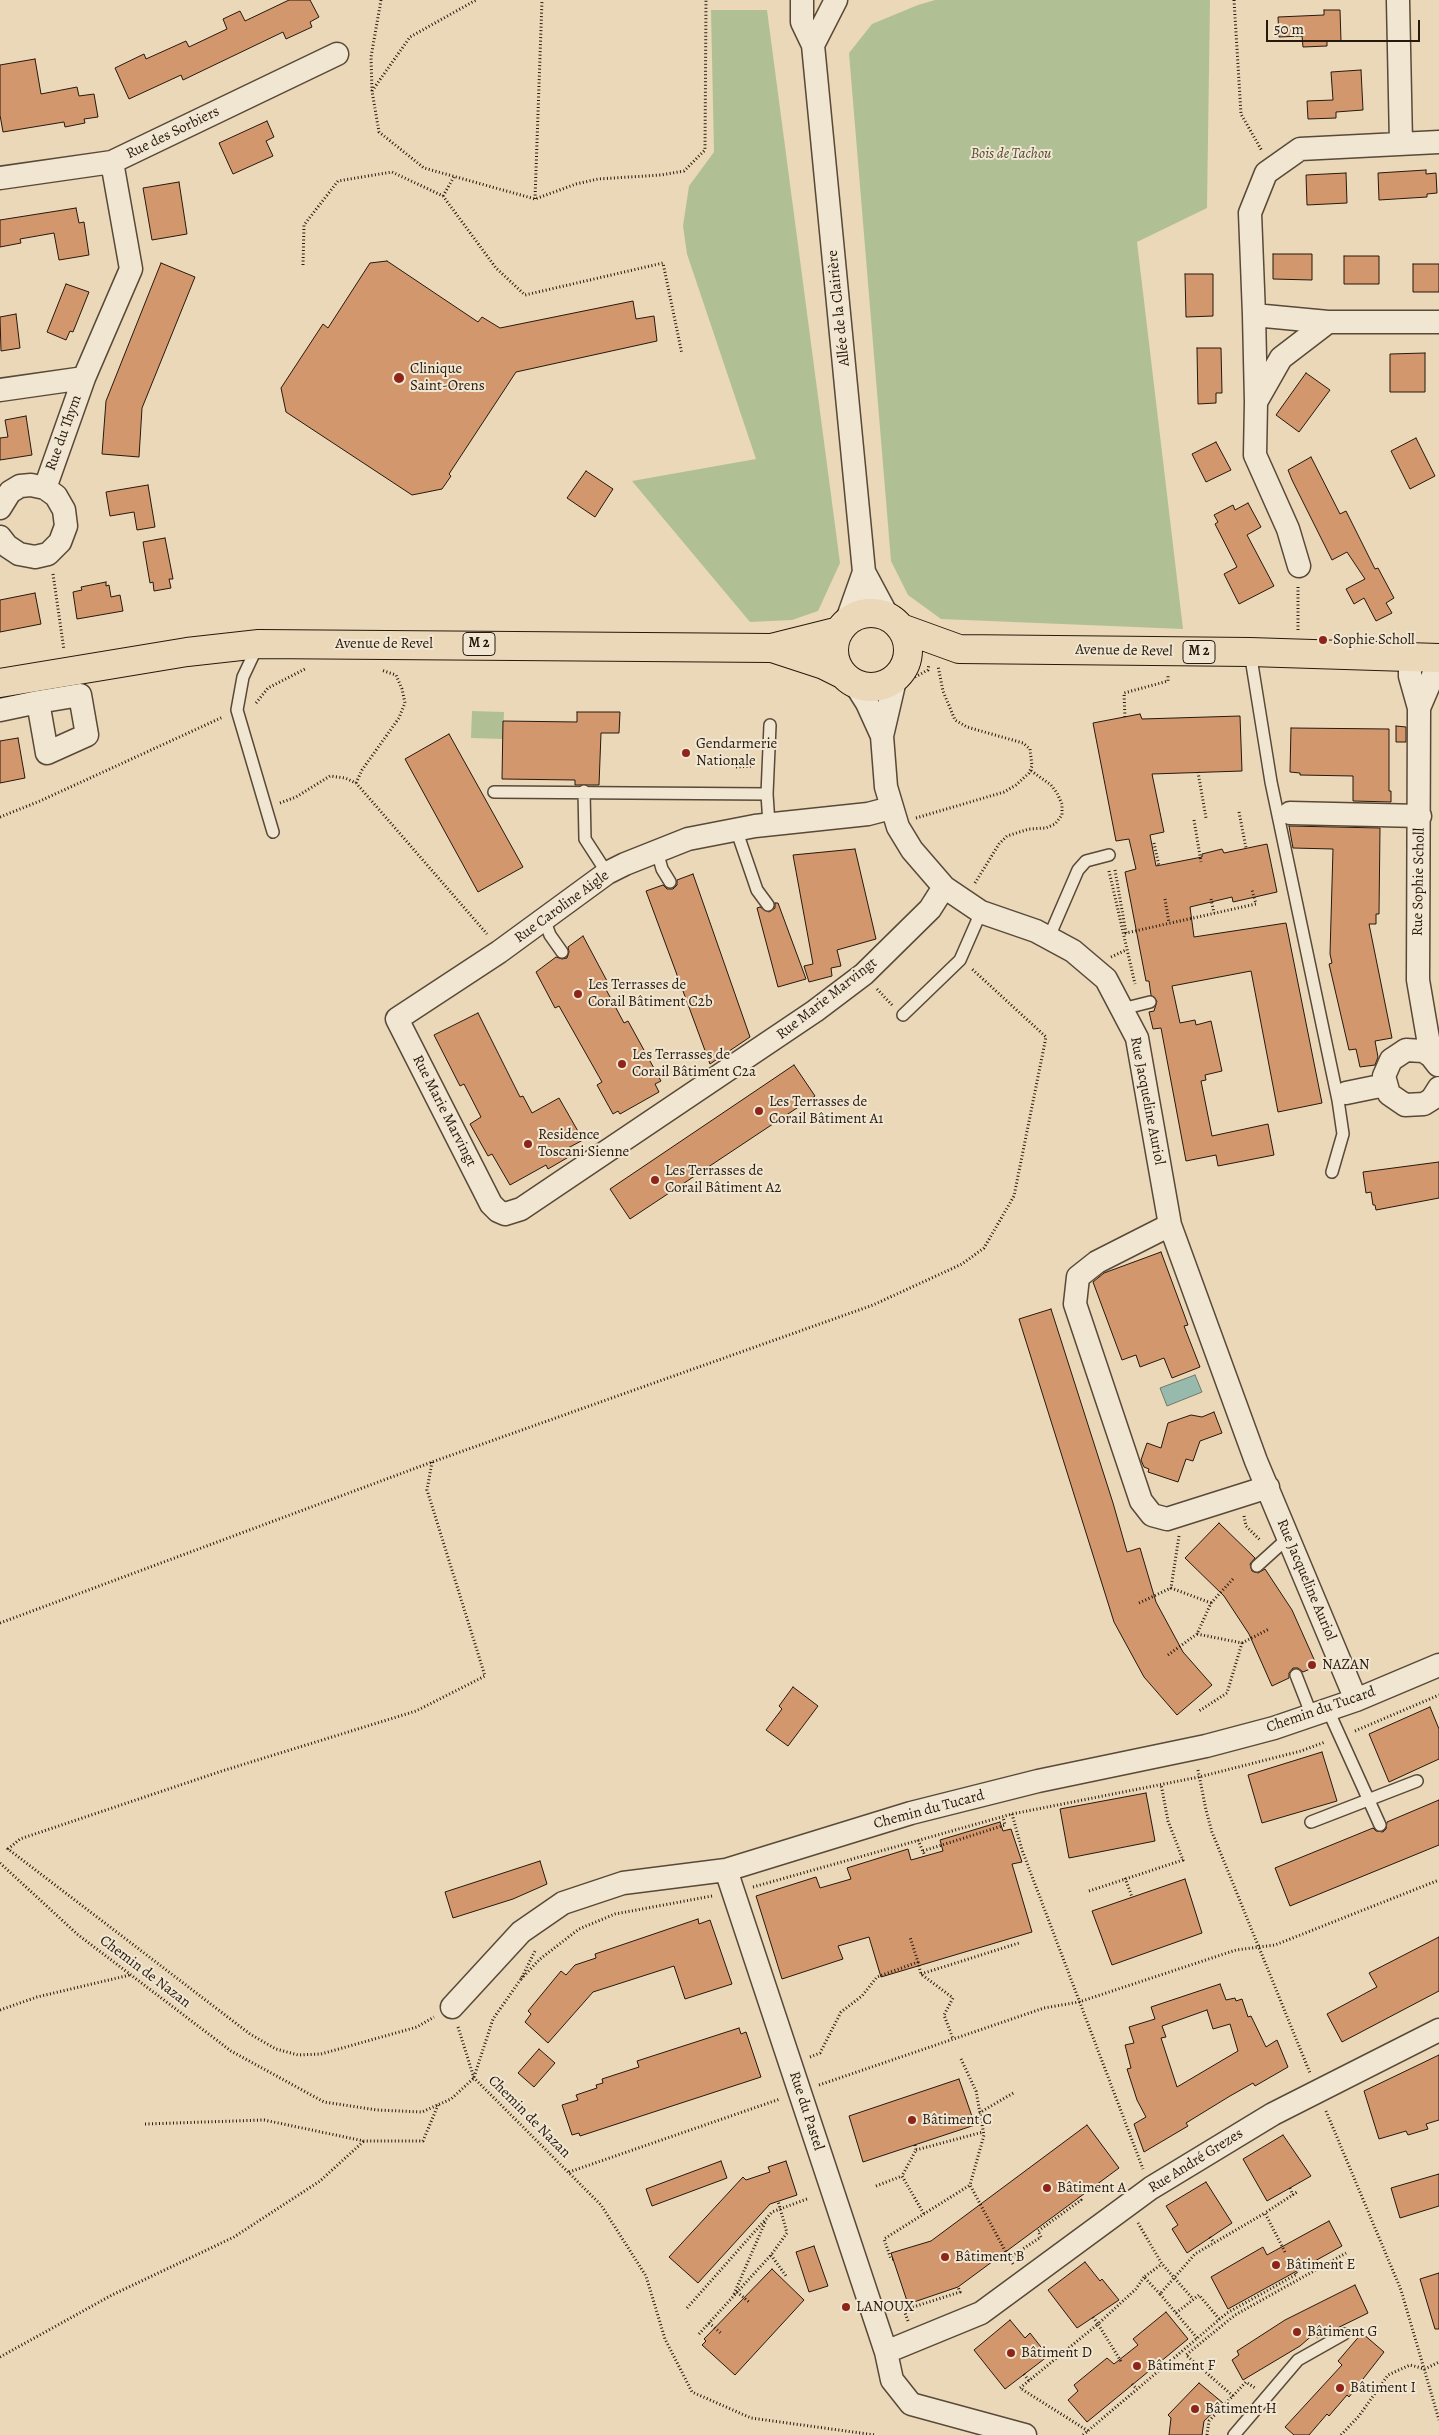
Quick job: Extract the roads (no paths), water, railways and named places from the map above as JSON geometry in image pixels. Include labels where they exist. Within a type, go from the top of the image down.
[{"type":"main road","points":[[870,613],[894,622],[909,648],[899,675],[875,688],[848,679],[834,657],[836,639],[843,627],[853,618],[870,613]]},
{"type":"main road","name":"Avenue de Revel","points":[[894,622],[960,649],[1250,652],[1428,658]]},
{"type":"main road","name":"Avenue de Revel","points":[[0,683],[187,652],[259,644],[771,648],[843,627]]},
{"type":"main road","name":"Avenue de Revel","points":[[771,648],[824,665],[848,679]]},
{"type":"main road","name":"Avenue de Revel","points":[[899,675],[960,649]]},
{"type":"street","name":"Allée de la Clairière","points":[[802,0],[802,22],[814,44],[864,572],[894,622]]},
{"type":"street","points":[[814,44],[836,0]]},
{"type":"street","points":[[1398,1],[1401,143]]},
{"type":"street","name":"Rue des Sorbiers","points":[[0,178],[112,162],[336,54]]},
{"type":"street","points":[[1299,566],[1288,529],[1256,455],[1250,213],[1266,173],[1300,150],[1439,142]]},
{"type":"street","name":"Rue du Thym","points":[[45,488],[84,378],[131,269],[112,162]]},
{"type":"street","points":[[1254,315],[1328,322],[1439,322]]},
{"type":"street","points":[[1256,402],[1281,358],[1328,322]]},
{"type":"street","points":[[0,390],[84,378]]},
{"type":"street","name":"Rue du Thym","points":[[0,508],[10,492],[20,486],[31,485],[45,488],[56,496],[64,510],[66,526],[60,542],[48,554],[35,557],[19,554],[7,546],[0,537]]},
{"type":"street","name":"Allée de la Clairière","points":[[843,627],[864,572]]},
{"type":"street","name":"Rue Sophie Scholl","points":[[1428,658],[1410,676],[1420,708],[1418,980],[1435,1062]]},
{"type":"street","name":"Rue Jacqueline Auriol","points":[[882,736],[899,675]]},
{"type":"street","name":"Rue Jacqueline Auriol","points":[[848,679],[867,703],[882,736],[886,787],[894,818],[928,871],[944,887],[972,907],[1049,937],[1073,951],[1137,1005],[1138,1038],[1170,1225],[1268,1487],[1356,1700]]},
{"type":"street","points":[[0,710],[38,702]]},
{"type":"street","points":[[1290,813],[1420,816]]},
{"type":"street","name":"Rue Caroline Aigle","points":[[397,1019],[500,952],[606,873],[657,851],[688,839],[768,824],[868,814],[894,818]]},
{"type":"street","name":"Rue Marie Marvingt","points":[[397,1019],[491,1204],[498,1212],[505,1214],[522,1209],[763,1048],[864,974],[930,909],[944,887]]},
{"type":"street","name":"Rue Sophie Scholl","points":[[1385,1085],[1386,1067],[1398,1054],[1414,1049],[1435,1062]]},
{"type":"street","points":[[1346,1093],[1385,1085],[1389,1094],[1396,1100],[1414,1106],[1432,1099],[1439,1088]]},
{"type":"street","points":[[1170,1225],[1097,1262],[1078,1277],[1075,1304],[1141,1501],[1152,1515],[1168,1519],[1268,1487]]},
{"type":"street","name":"Chemin du Tucard","points":[[452,2007],[521,1932],[563,1903],[623,1883],[726,1870],[911,1813],[1038,1781],[1206,1746],[1320,1713],[1439,1665]]},
{"type":"street","name":"Rue du Pastel","points":[[726,1870],[886,2352],[892,2380],[912,2404],[1025,2435]]},
{"type":"street","name":"Rue André Grezes","points":[[886,2352],[981,2313],[1151,2188],[1273,2114],[1439,2030]]},
{"type":"lane","points":[[259,644],[244,677],[238,710],[256,780],[273,832]]},
{"type":"lane","points":[[1250,652],[1271,782],[1338,1100],[1343,1134],[1332,1172]]},
{"type":"lane","points":[[768,824],[767,794],[770,725]]},
{"type":"lane","points":[[494,792],[584,791],[767,794]]},
{"type":"lane","points":[[584,791],[585,838],[606,873]]},
{"type":"lane","points":[[736,829],[757,890],[768,905]]},
{"type":"lane","points":[[657,851],[662,869],[670,882]]},
{"type":"lane","points":[[1049,937],[1078,870],[1086,861],[1110,858]]},
{"type":"lane","points":[[903,1015],[961,958],[972,907]]},
{"type":"lane","points":[[544,918],[550,934],[562,952]]},
{"type":"lane","points":[[1258,1566],[1289,1537]]},
{"type":"lane","points":[[1296,1675],[1320,1713],[1340,1736],[1380,1825]]},
{"type":"lane","points":[[1311,1822],[1417,1780]]},
{"type":"lane","points":[[1234,2435],[1298,2360],[1344,2334]]},
{"type":"place","name":"Clinique Saint-Orens","points":[[399,378]]},
{"type":"place","name":"Sophie Scholl","points":[[1323,640]]},
{"type":"place","name":"Gendarmerie Nationale","points":[[686,753]]},
{"type":"place","name":"Les Terrasses de Corail Bâtiment C2b","points":[[578,994]]},
{"type":"place","name":"Les Terrasses de Corail Bâtiment C2a","points":[[622,1064]]},
{"type":"place","name":"Les Terrasses de Corail Bâtiment A1","points":[[759,1111]]},
{"type":"place","name":"Residence Toscani Sienne","points":[[528,1144]]},
{"type":"place","name":"Les Terrasses de Corail Bâtiment A2","points":[[655,1180]]},
{"type":"place","name":"NAZAN","points":[[1312,1665]]},
{"type":"place","name":"Bâtiment C","points":[[912,2120]]},
{"type":"place","name":"Bâtiment A","points":[[1047,2188]]},
{"type":"place","name":"Bâtiment B","points":[[945,2257]]},
{"type":"place","name":"Bâtiment E","points":[[1276,2265]]},
{"type":"place","name":"LANOUX","points":[[846,2307]]},
{"type":"place","name":"Bâtiment G","points":[[1297,2332]]},
{"type":"place","name":"Bâtiment D","points":[[1011,2353]]},
{"type":"place","name":"Bâtiment F","points":[[1137,2366]]},
{"type":"place","name":"Bâtiment I","points":[[1340,2388]]},
{"type":"place","name":"Bâtiment H","points":[[1195,2409]]},
{"type":"park label","name":"Bois de Tachou","points":[[1011,154]]}]
